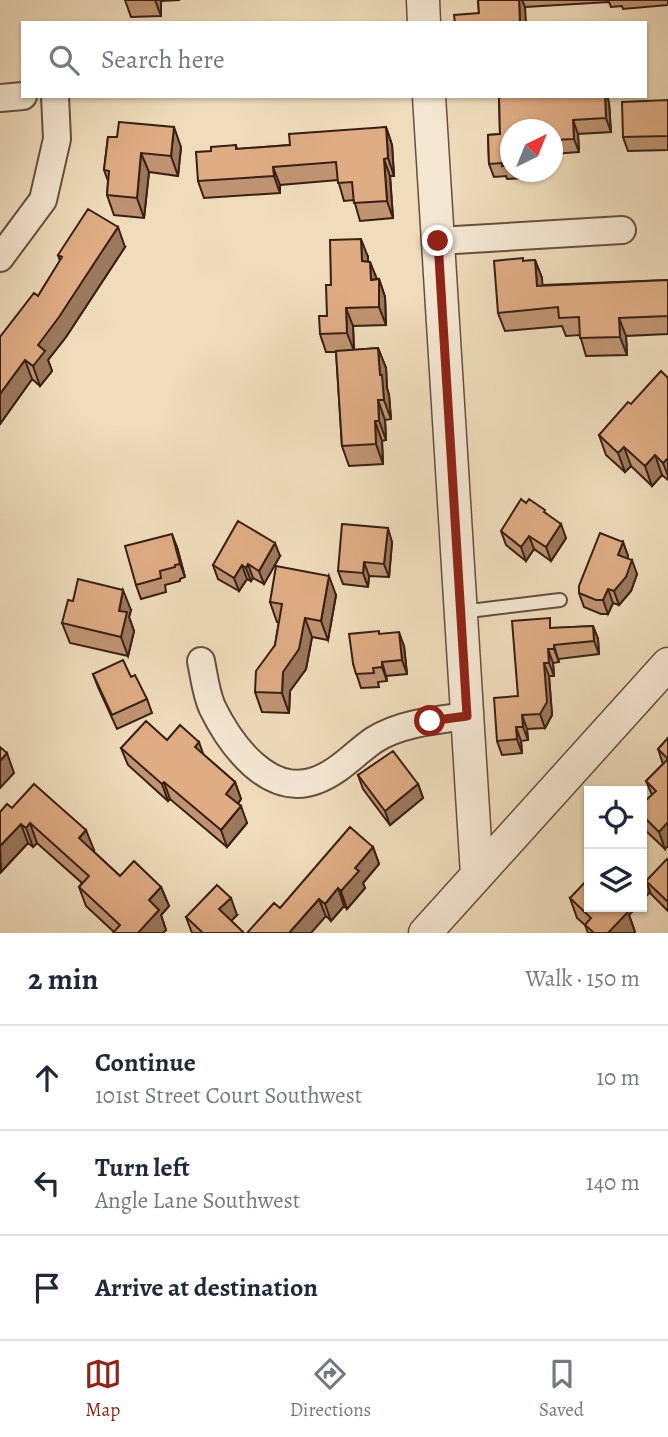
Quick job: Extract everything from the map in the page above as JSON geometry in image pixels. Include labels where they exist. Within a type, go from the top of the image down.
[{"type":"street","points":[[423,0],[424,21]]},
{"type":"street","points":[[0,98],[21,96]]},
{"type":"street","points":[[0,258],[43,200],[57,139],[55,98]]},
{"type":"street","points":[[429,98],[477,875]]},
{"type":"street","points":[[438,241],[622,230]]},
{"type":"street","points":[[201,661],[212,706],[226,731],[254,766],[278,780],[296,783],[315,781],[376,739],[430,721],[467,716]]},
{"type":"street","points":[[425,933],[668,664]]},
{"type":"lane","points":[[461,612],[560,600]]},
{"type":"building","points":[[478,0],[519,0],[520,21],[455,21],[454,15],[479,13]]},
{"type":"building","points":[[499,98],[605,98],[606,118],[573,120],[574,139],[563,140],[563,119],[500,119],[500,134]]},
{"type":"building","points":[[668,100],[668,136],[623,137],[622,102]]},
{"type":"building","points":[[119,122],[174,127],[171,156],[141,153],[137,198],[107,195],[109,171],[104,170],[108,137],[117,137]]},
{"type":"building","points":[[386,127],[388,158],[384,159],[387,201],[354,203],[352,182],[338,183],[336,162],[273,167],[274,176],[198,181],[196,152],[211,151],[211,147],[236,145],[236,149],[290,145],[289,134]]},
{"type":"building","points":[[500,134],[500,163],[489,164],[488,135]]},
{"type":"building","points":[[88,209],[118,227],[38,345],[45,351],[33,366],[25,360],[0,394],[0,337],[34,293],[38,296],[62,257],[58,255]]},
{"type":"building","points":[[361,239],[362,261],[370,262],[371,280],[379,279],[379,307],[346,308],[347,333],[320,334],[319,316],[327,316],[326,285],[331,285],[330,240]]},
{"type":"building","points":[[523,258],[523,261],[535,260],[537,286],[668,280],[668,316],[619,318],[620,337],[580,338],[579,317],[559,318],[558,307],[498,313],[494,261]]},
{"type":"building","points":[[378,348],[384,400],[378,400],[376,444],[342,446],[336,351]]},
{"type":"building","points":[[661,371],[668,378],[668,458],[663,463],[655,455],[645,466],[624,447],[618,453],[599,435],[628,402],[631,404]]},
{"type":"building","points":[[521,499],[526,503],[529,499],[561,524],[546,547],[529,536],[521,547],[501,531]]},
{"type":"building","points":[[238,521],[275,543],[259,571],[248,564],[246,568],[242,565],[234,578],[213,565]]},
{"type":"building","points":[[342,524],[388,528],[384,564],[364,562],[363,573],[338,571]]},
{"type":"building","points":[[600,533],[623,542],[618,555],[632,560],[626,577],[614,591],[608,589],[603,600],[596,600],[579,593],[579,586]]},
{"type":"building","points":[[172,534],[180,564],[160,571],[161,578],[136,585],[125,546]]},
{"type":"building","points":[[276,566],[329,576],[321,621],[305,618],[299,649],[283,672],[282,693],[255,692],[256,671],[275,645],[282,604],[270,602]]},
{"type":"building","points":[[78,579],[123,590],[119,611],[127,612],[121,637],[62,623],[68,600],[73,601]]},
{"type":"building","points":[[550,618],[550,628],[593,626],[594,641],[554,645],[554,649],[548,649],[549,663],[544,663],[547,702],[540,714],[522,715],[523,727],[516,727],[517,739],[497,741],[494,698],[518,696],[512,621]]},
{"type":"building","points":[[379,631],[379,634],[399,632],[402,660],[382,662],[382,667],[373,668],[374,673],[356,674],[349,634]]},
{"type":"building","points":[[123,660],[131,677],[135,675],[147,699],[112,715],[93,674]]},
{"type":"building","points":[[146,721],[167,740],[180,725],[199,742],[195,747],[235,782],[226,794],[241,806],[221,830],[121,748]]},
{"type":"building","points":[[668,738],[668,759],[658,749]]},
{"type":"building","points":[[0,747],[7,753],[0,761]]},
{"type":"building","points":[[393,751],[418,784],[385,811],[358,775]]},
{"type":"building","points":[[668,759],[668,822],[659,832],[647,820],[647,799],[656,791],[646,781]]},
{"type":"building","points":[[34,784],[86,830],[79,838],[120,876],[134,861],[161,887],[149,900],[159,910],[138,933],[113,933],[120,925],[79,887],[89,876],[30,823],[26,828],[21,824],[0,846],[0,812],[7,804],[12,808]]},
{"type":"building","points":[[350,827],[373,847],[355,868],[359,871],[341,891],[338,888],[325,904],[319,899],[289,933],[247,933],[274,903],[280,908]]},
{"type":"building","points":[[668,860],[668,902],[647,882]]},
{"type":"building","points":[[584,883],[584,911],[570,898]]},
{"type":"building","points":[[217,885],[231,898],[219,909],[244,933],[203,933],[186,917]]},
{"type":"building","points":[[585,912],[628,912],[608,933],[594,933],[585,925],[591,918]]},
{"type":"route","points":[[430,721],[467,716],[438,241]]}]
